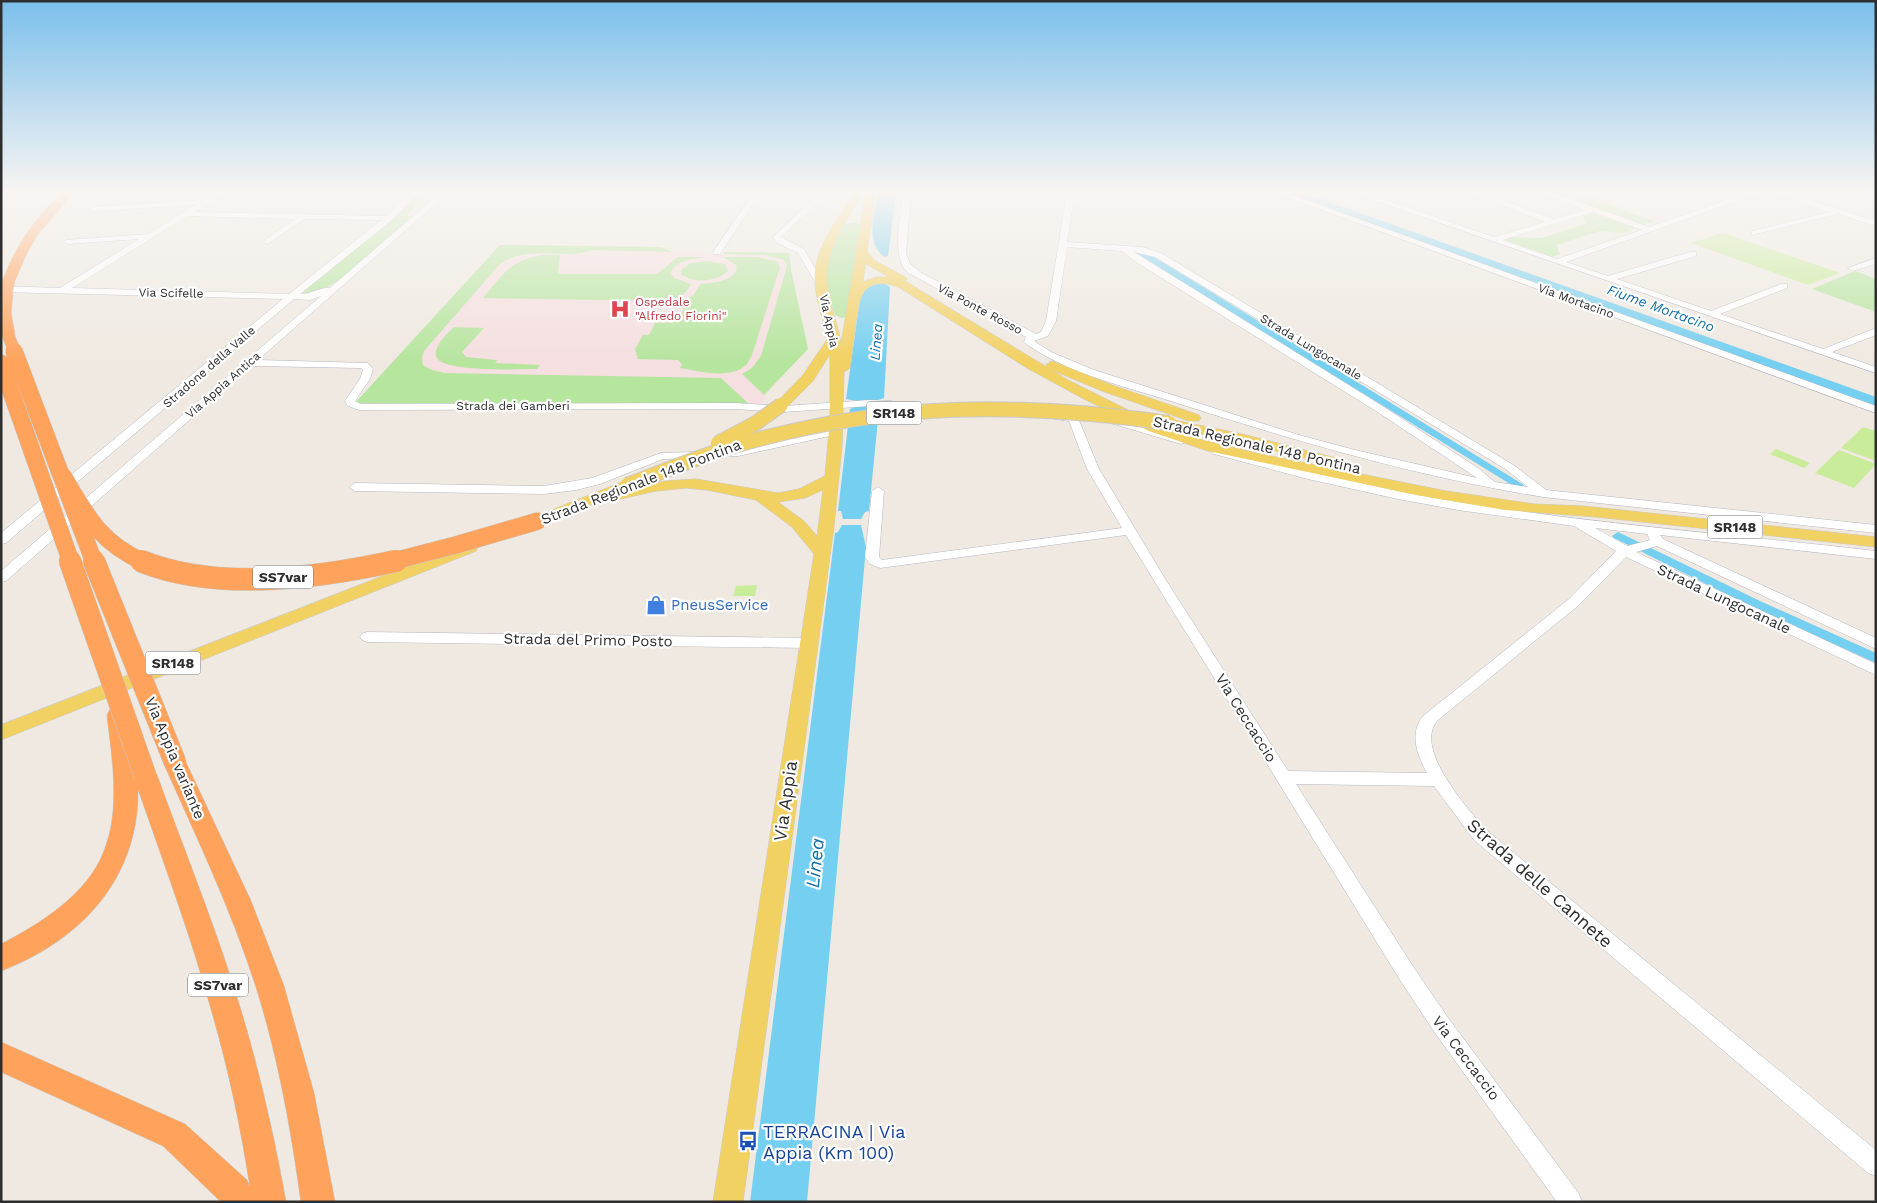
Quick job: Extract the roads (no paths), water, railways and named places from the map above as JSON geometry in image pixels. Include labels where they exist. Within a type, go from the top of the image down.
[{"type":"highway","points":[[1,268],[13,248]]},
{"type":"highway","name":"Via Appia variante","points":[[23,248],[5,287],[4,313],[8,335],[97,569],[175,762],[234,892],[270,988],[302,1105],[318,1202]]},
{"type":"highway","points":[[1,363],[115,691],[135,780],[126,810],[122,837],[114,859],[99,884],[80,907],[59,923],[34,940],[1,958]]},
{"type":"highway","name":"SS7var","points":[[63,476],[93,523],[107,540],[119,549],[135,558],[165,568],[208,576],[242,579],[280,578],[370,566],[434,552],[538,521]]},
{"type":"highway","name":"SS7var","points":[[135,780],[208,955],[228,1017],[247,1091],[269,1202]]},
{"type":"highway","points":[[1,1057],[174,1135],[235,1192],[240,1202]]},
{"type":"main road","name":"Via Appia","points":[[827,248],[822,263],[822,288],[834,338],[841,403]]},
{"type":"main road","name":"Via Appia","points":[[728,1202],[822,553],[835,432],[864,248]]},
{"type":"main road","points":[[864,254],[890,277],[964,321],[1025,362],[1064,384],[1143,423],[1175,436],[1256,457],[1442,496],[1532,509],[1594,513]]},
{"type":"main road","points":[[858,292],[874,281],[890,277],[1024,351],[1068,373],[1192,418],[1330,461]]},
{"type":"main road","points":[[828,317],[841,320],[853,318]]},
{"type":"main road","name":"SR148","points":[[627,485],[737,434],[781,405],[808,378],[834,338]]},
{"type":"main road","name":"Strada Regionale 148 Pontina","points":[[1,733],[346,595],[705,456],[757,440],[831,423],[914,411],[957,408],[1031,408],[1100,413],[1169,423],[1242,438],[1330,461],[1491,498],[1594,513],[1876,542]]},
{"type":"main road","name":"SR148","points":[[538,521],[623,494],[656,486],[680,484],[720,487],[757,496],[789,497],[804,493],[831,479]]},
{"type":"main road","name":"SR148","points":[[757,496],[785,513],[798,524],[822,553]]},
{"type":"street","points":[[62,290],[131,248]]},
{"type":"street","name":"Stradone della Valle","points":[[1,540],[121,442],[291,296],[351,248]]},
{"type":"street","name":"Via Appia Antica","points":[[1,578],[381,248]]},
{"type":"street","points":[[717,252],[720,248]]},
{"type":"street","points":[[796,248],[802,251],[806,262],[822,288]]},
{"type":"street","name":"Via Ponte Rosso","points":[[902,248],[904,262],[908,268],[1032,340],[1047,354],[1090,372],[1226,416],[1337,449],[1492,485],[1543,493],[1876,529]]},
{"type":"street","points":[[1032,340],[1045,334],[1051,321],[1062,248]]},
{"type":"street","name":"Strada Lungocanale","points":[[1114,248],[1148,251],[1160,256],[1511,468],[1543,493]]},
{"type":"street","name":"Via Mortacino","points":[[1431,248],[1876,410]]},
{"type":"street","points":[[1517,248],[1876,370]]},
{"type":"street","points":[[1556,262],[1597,248]]},
{"type":"street","points":[[1125,249],[1141,262],[1451,455],[1480,474],[1492,485]]},
{"type":"street","points":[[1606,279],[1693,254]]},
{"type":"street","points":[[1852,268],[1876,261]]},
{"type":"street","points":[[806,262],[822,263]]},
{"type":"street","name":"Via Scifelle","points":[[5,287],[310,297],[338,285]]},
{"type":"street","points":[[1710,314],[1784,286]]},
{"type":"street","points":[[297,320],[308,307],[310,297]]},
{"type":"street","points":[[1823,352],[1876,331]]},
{"type":"street","name":"Strada dei Gamberi","points":[[248,363],[364,365],[368,369],[367,376],[350,401],[359,407],[735,406],[784,409],[841,403]]},
{"type":"street","points":[[841,403],[882,403],[939,414],[1074,418],[1087,415],[1098,416],[1245,459],[1361,488],[1459,506],[1576,523],[1876,555]]},
{"type":"street","name":"Via Ceccaccio","points":[[1074,418],[1093,469],[1130,531],[1427,1005],[1571,1202]]},
{"type":"street","points":[[355,487],[544,490],[576,486],[661,456],[672,454],[721,456],[813,435],[835,432]]},
{"type":"street","points":[[878,490],[872,556],[880,564],[1130,531]]},
{"type":"street","name":"Strada Lungocanale","points":[[1576,523],[1624,551],[1876,670]]},
{"type":"street","points":[[1649,530],[1658,542],[1876,644]]},
{"type":"street","points":[[1624,551],[1658,542]]},
{"type":"street","name":"Strada delle Cannete","points":[[1624,551],[1574,602],[1428,720],[1423,730],[1423,741],[1438,780],[1465,818],[1493,846],[1876,1165]]},
{"type":"street","name":"Strada del Primo Posto","points":[[367,637],[808,643]]},
{"type":"street","points":[[1283,777],[1438,780]]},
{"type":"water","points":[[877,248],[889,248],[888,256],[885,257]]},
{"type":"water","points":[[1437,248],[1458,248],[1876,397],[1876,407]]},
{"type":"water","name":"Linea","points":[[884,283],[890,287],[884,398],[875,401],[846,399],[860,298],[864,289]]},
{"type":"water","points":[[855,407],[874,407],[879,409],[869,511],[865,512],[861,519],[843,519],[841,511],[838,511],[850,409]]},
{"type":"water","name":"Linea","points":[[842,525],[861,525],[866,547],[807,1202],[750,1202],[835,533],[838,532]]},
{"type":"waterway","points":[[1140,252],[1519,485]]},
{"type":"waterway","points":[[1618,536],[1756,604],[1876,658]]},
{"type":"place","name":"Ospedale \"Alfredo Fiorini\"","points":[[620,309]]},
{"type":"place","name":"PneusService","points":[[656,605]]},
{"type":"place","name":"TERRACINA | Via Appia (Km 100)","points":[[748,1141]]},
{"type":"water label","name":"Fiume Mortacino","points":[[1661,308]]}]
